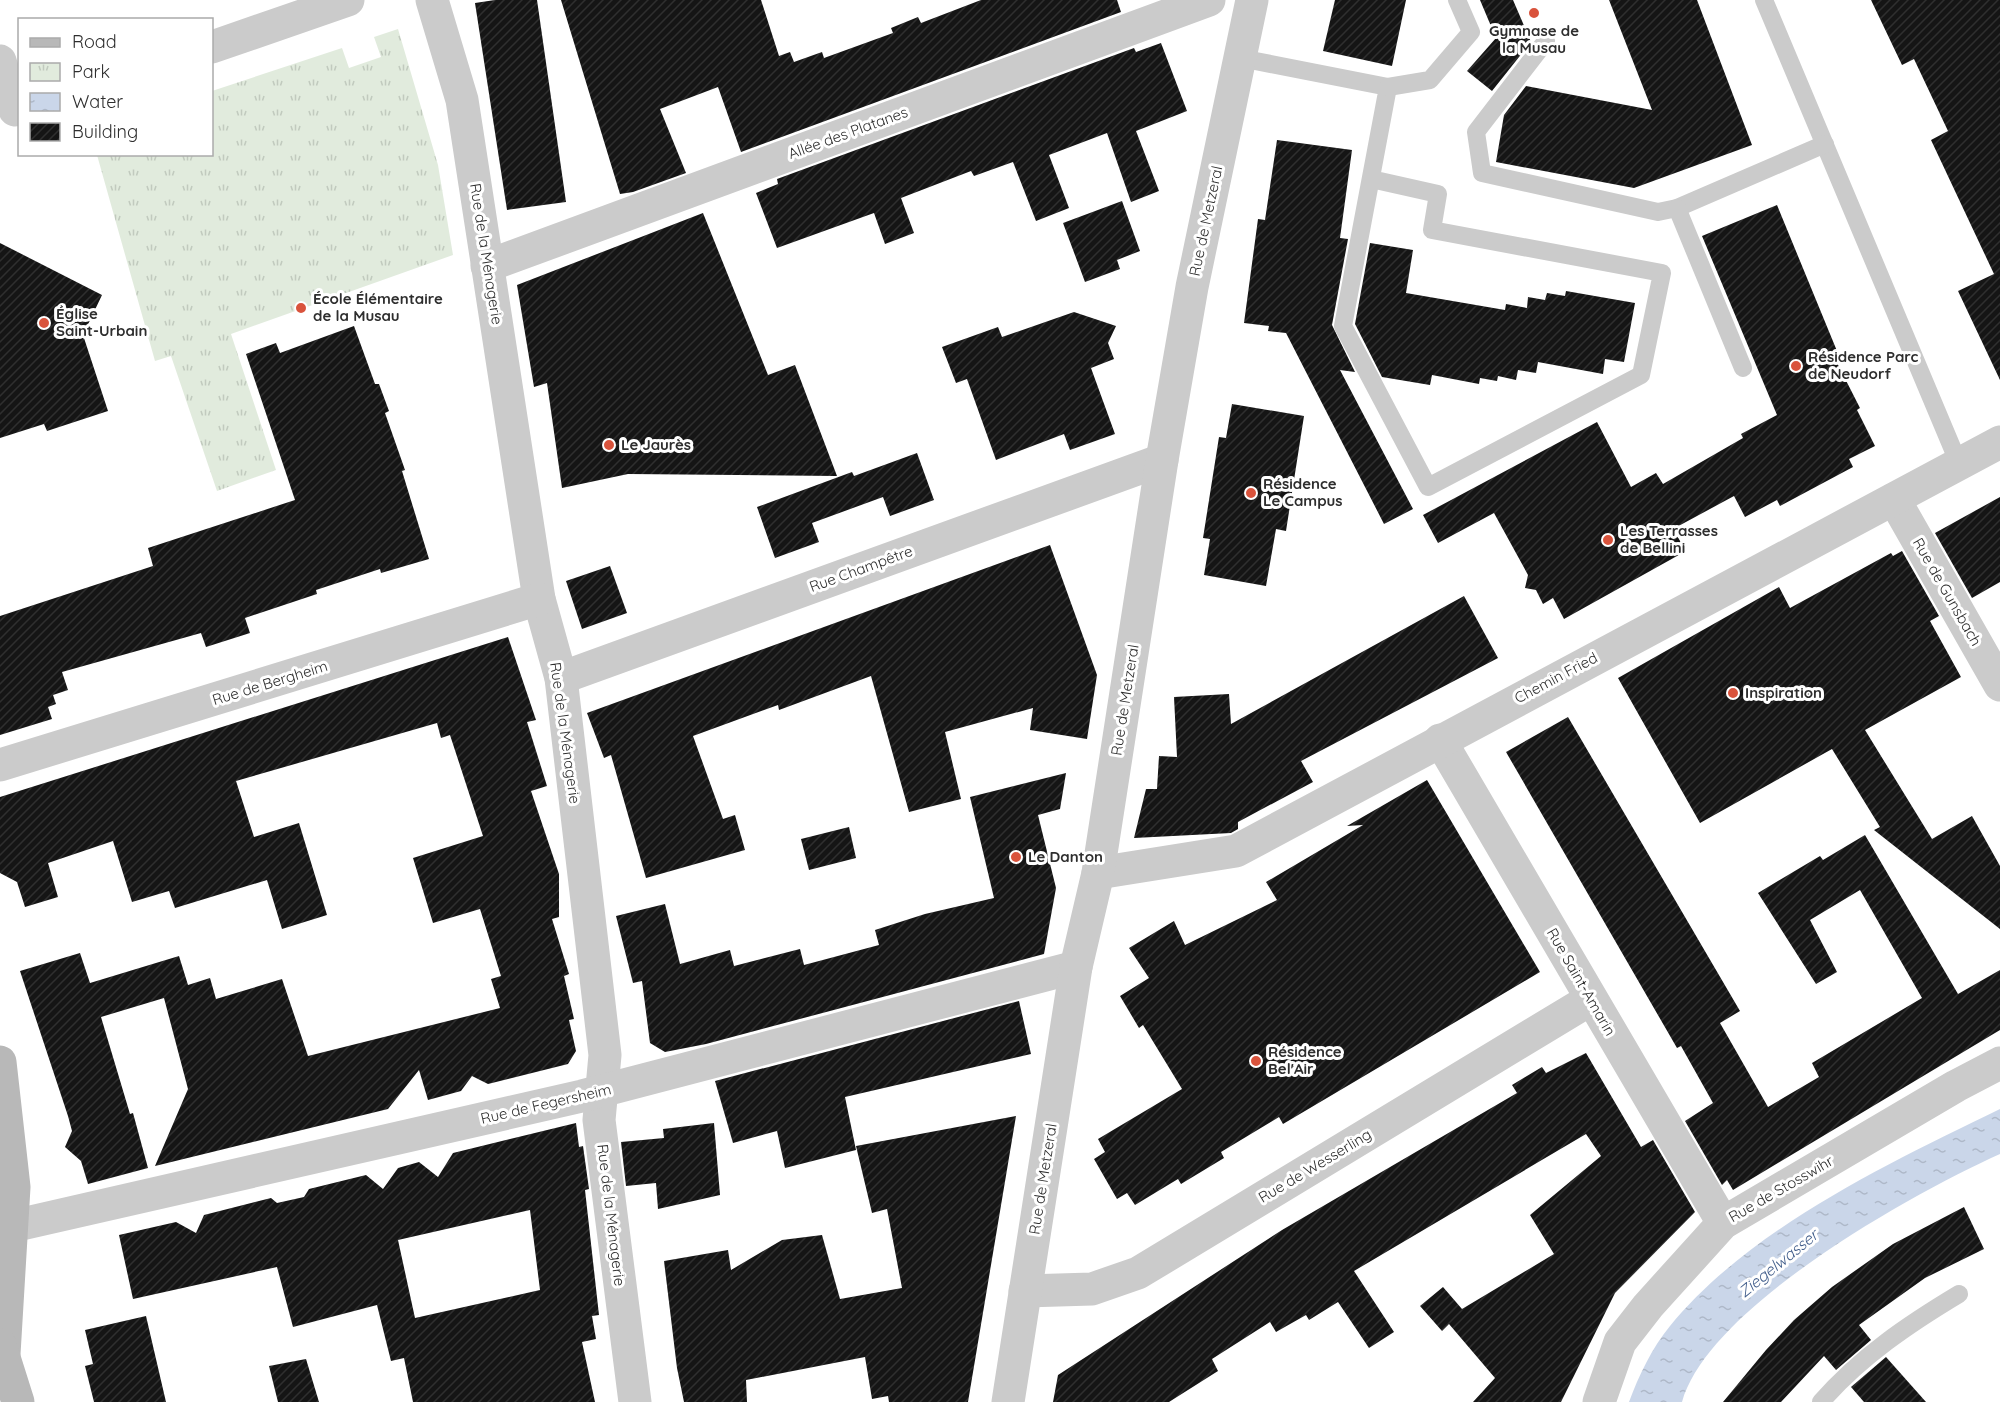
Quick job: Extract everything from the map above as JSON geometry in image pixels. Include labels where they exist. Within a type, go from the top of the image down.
[{"type":"main road","points":[[0,1062],[14,1187],[13,1226],[2,1350],[18,1402]]},
{"type":"street","points":[[213,47],[348,0]]},
{"type":"street","name":"Rue de la Ménagerie","points":[[432,0],[462,100],[539,599],[561,678],[605,1055],[599,1120],[635,1402]]},
{"type":"street","name":"Allée des Platanes","points":[[487,266],[1209,0]]},
{"type":"street","name":"Rue de Metzeral","points":[[1008,1402],[1076,968],[1098,873],[1162,460],[1192,287],[1252,0]]},
{"type":"street","points":[[0,61],[11,111]]},
{"type":"street","name":"Chemin Fried","points":[[1098,873],[1236,851],[2000,442]]},
{"type":"street","name":"Rue Champêtre","points":[[561,678],[1162,460]]},
{"type":"street","name":"Rue de Gunsbach","points":[[1894,499],[2000,686]]},
{"type":"street","name":"Rue de Bergheim","points":[[0,765],[539,599]]},
{"type":"street","name":"Rue Saint-Amarin","points":[[1440,740],[1723,1223]]},
{"type":"street","name":"Rue de Fegersheim","points":[[13,1226],[602,1091],[1076,968]]},
{"type":"street","name":"Rue de Wesserling","points":[[1025,1291],[1092,1289],[1138,1273],[1591,999]]},
{"type":"street","name":"Rue de Stosswihr","points":[[1599,1402],[1620,1342],[1648,1306],[1723,1223],[1956,1086],[2000,1063]]},
{"type":"lane","points":[[1240,58],[1388,87],[1430,80],[1470,32],[1457,0]]},
{"type":"lane","points":[[1764,0],[1959,464]]},
{"type":"lane","points":[[1546,41],[1476,132],[1482,173],[1658,212],[1677,208],[1825,144]]},
{"type":"lane","points":[[1371,179],[1438,194],[1432,230],[1662,273],[1641,375],[1428,487],[1343,326],[1388,87]]},
{"type":"lane","points":[[1677,208],[1743,368]]},
{"type":"lane","points":[[1821,1402],[1841,1378],[1907,1325],[1959,1293]]},
{"type":"green space","points":[[398,29],[438,165],[453,255],[231,334],[276,470],[217,491],[171,356],[155,361],[97,156],[213,156],[213,91],[342,48],[349,68],[381,57],[374,37]]},
{"type":"water","name":"Ziegelwasser","points":[[2000,1109],[2000,1154],[1917,1196],[1868,1225],[1818,1257],[1771,1292],[1730,1329],[1700,1366],[1682,1402],[1629,1402],[1646,1362],[1670,1326],[1702,1291],[1739,1259],[1823,1201],[1913,1152]]},
{"type":"building","points":[[495,0],[537,0],[566,202],[507,210],[475,3]]},
{"type":"building","points":[[561,0],[761,0],[779,56],[790,52],[794,62],[822,52],[824,58],[893,33],[891,28],[918,17],[921,23],[981,0],[1117,0],[1121,12],[741,152],[718,87],[660,109],[686,173],[633,192],[620,194]]},
{"type":"building","points":[[1335,0],[1406,0],[1392,66],[1323,51]]},
{"type":"building","points":[[1480,0],[1513,0],[1531,42],[1492,91],[1467,71],[1496,38]]},
{"type":"building","points":[[1609,0],[1697,0],[1752,145],[1634,188],[1496,162],[1504,115],[1526,86],[1652,110]]},
{"type":"building","points":[[1871,0],[2000,0],[2000,380],[1958,291],[1994,274],[1931,140],[1948,131],[1914,59],[1902,65]]},
{"type":"building","points":[[1161,43],[1187,111],[1136,131],[1159,191],[1131,202],[1107,133],[1049,155],[1069,208],[1036,221],[1013,162],[974,176],[971,171],[901,198],[914,233],[885,244],[874,213],[777,248],[756,193],[778,184],[777,179],[1134,48],[1136,52]]},
{"type":"building","points":[[1277,140],[1352,150],[1340,238],[1348,239],[1332,325],[1355,372],[1340,370],[1413,509],[1384,524],[1286,333],[1268,331],[1269,326],[1244,323],[1258,219],[1265,220]]},
{"type":"building","points":[[1122,201],[1140,251],[1117,260],[1120,269],[1085,282],[1063,223]]},
{"type":"building","points":[[1777,205],[1837,351],[1832,353],[1860,408],[1857,410],[1875,446],[1849,459],[1853,467],[1780,506],[1777,500],[1745,517],[1734,496],[1673,529],[1686,551],[1564,619],[1553,598],[1543,604],[1536,590],[1525,588],[1528,575],[1494,513],[1438,543],[1423,515],[1597,422],[1631,487],[1656,473],[1663,484],[1743,438],[1741,434],[1777,415],[1702,236]]},
{"type":"building","points":[[703,213],[768,375],[795,365],[837,476],[628,474],[562,488],[547,383],[534,387],[517,285]]},
{"type":"building","name":"Église Saint-Urbain","points":[[0,243],[102,295],[83,335],[108,411],[47,431],[44,424],[0,438]]},
{"type":"building","points":[[1370,243],[1413,250],[1406,293],[1505,310],[1506,304],[1527,308],[1528,297],[1545,300],[1547,293],[1565,296],[1566,291],[1635,303],[1624,362],[1605,359],[1603,374],[1538,362],[1536,373],[1518,370],[1516,380],[1498,376],[1497,381],[1480,378],[1479,384],[1432,375],[1430,385],[1382,377],[1355,324]]},
{"type":"building","points":[[1074,312],[1116,326],[1108,343],[1114,359],[1091,368],[1115,434],[1070,450],[1064,434],[996,460],[967,379],[956,383],[942,347],[998,327],[1002,337]]},
{"type":"building","points":[[354,326],[375,384],[379,384],[389,411],[385,413],[405,470],[402,471],[429,559],[381,573],[380,569],[316,590],[317,594],[245,618],[250,633],[206,647],[201,633],[62,672],[68,690],[53,695],[56,704],[48,707],[52,719],[0,735],[0,616],[153,566],[148,548],[295,500],[246,354],[276,343],[280,353]]},
{"type":"building","name":"Résidence Le Campus","points":[[1232,404],[1304,416],[1286,531],[1276,529],[1266,586],[1204,575],[1210,539],[1203,538],[1219,437],[1226,438]]},
{"type":"building","points":[[917,453],[934,500],[890,516],[883,497],[812,523],[819,542],[775,558],[757,507],[852,472],[854,476]]},
{"type":"building","points":[[2000,497],[2000,582],[1972,598],[1935,533]]},
{"type":"building","points":[[1050,545],[1097,675],[1087,739],[1030,730],[1033,708],[945,732],[961,799],[909,812],[871,676],[779,710],[778,705],[693,736],[723,819],[735,815],[745,850],[646,878],[611,755],[604,758],[587,713]]},
{"type":"building","points":[[1902,551],[1939,616],[1930,621],[1961,677],[1865,730],[1932,839],[1972,816],[2000,866],[2000,929],[1874,830],[1880,827],[1832,749],[1700,823],[1618,678],[1779,587],[1790,608],[1891,553],[1893,556]]},
{"type":"building","points":[[610,566],[627,613],[582,629],[566,581]]},
{"type":"building","points":[[1464,596],[1498,658],[1301,761],[1313,782],[1238,822],[1238,829],[1231,833],[1134,838],[1146,789],[1157,789],[1159,756],[1177,757],[1174,697],[1229,694],[1231,724]]},
{"type":"building","points":[[508,637],[536,720],[527,722],[547,786],[531,791],[559,874],[559,917],[552,919],[569,974],[564,976],[574,1019],[569,1020],[576,1051],[568,1064],[488,1084],[472,1076],[461,1091],[428,1100],[419,1070],[388,1109],[155,1166],[188,1089],[164,998],[101,1017],[130,1114],[133,1113],[148,1168],[88,1184],[81,1161],[65,1147],[72,1131],[20,971],[80,953],[90,983],[179,956],[188,985],[210,978],[216,999],[282,979],[308,1056],[500,1008],[491,979],[501,976],[480,909],[433,923],[413,858],[483,836],[450,735],[441,738],[437,723],[236,781],[254,837],[299,823],[327,915],[282,929],[267,880],[175,908],[169,891],[132,902],[113,841],[48,863],[58,897],[25,907],[17,882],[0,873],[0,797]]},
{"type":"building","points":[[1568,717],[1740,1011],[1720,1023],[1768,1107],[1819,1077],[1812,1063],[1922,998],[1860,890],[1810,920],[1837,972],[1816,984],[1758,893],[1820,856],[1823,860],[1865,835],[1958,994],[2000,970],[2000,1030],[1733,1190],[1727,1180],[1722,1185],[1685,1121],[1713,1103],[1681,1046],[1677,1048],[1506,752]]},
{"type":"building","points":[[1066,773],[1060,809],[1038,815],[1056,888],[1044,954],[706,1044],[665,1052],[650,1043],[642,981],[633,983],[616,916],[665,904],[680,964],[730,950],[734,966],[800,949],[804,965],[879,945],[875,930],[925,914],[994,898],[970,797]]},
{"type":"building","points":[[1427,780],[1540,972],[1283,1124],[1279,1117],[1221,1152],[1224,1158],[1181,1184],[1178,1179],[1135,1205],[1127,1193],[1117,1199],[1094,1159],[1105,1152],[1098,1139],[1182,1089],[1143,1025],[1139,1028],[1120,996],[1149,978],[1129,948],[1174,921],[1185,945],[1277,900],[1266,882],[1363,825],[1347,826]]},
{"type":"building","points":[[849,827],[856,858],[809,870],[801,839]]},
{"type":"building","points":[[1019,1001],[1031,1054],[845,1097],[856,1150],[785,1168],[777,1131],[733,1143],[715,1081]]},
{"type":"building","points":[[1586,1053],[1641,1147],[1653,1140],[1695,1212],[1615,1293],[1561,1402],[1473,1402],[1495,1378],[1449,1324],[1442,1331],[1420,1306],[1443,1287],[1462,1309],[1554,1254],[1530,1215],[1601,1156],[1586,1134],[1354,1271],[1394,1332],[1369,1348],[1338,1302],[1309,1320],[1306,1315],[1276,1332],[1270,1322],[1212,1359],[1218,1371],[1169,1402],[1053,1402],[1058,1375],[1282,1230],[1517,1093],[1512,1085],[1542,1067],[1546,1073]]},
{"type":"building","points":[[1016,1116],[968,1402],[889,1402],[888,1396],[872,1399],[865,1357],[746,1380],[747,1402],[684,1402],[677,1368],[664,1261],[728,1250],[731,1270],[782,1240],[822,1235],[840,1299],[902,1288],[887,1209],[872,1213],[856,1146]]},
{"type":"building","points":[[576,1123],[579,1147],[583,1146],[589,1189],[585,1190],[599,1315],[592,1316],[596,1339],[582,1342],[595,1402],[413,1402],[404,1358],[391,1361],[377,1305],[293,1327],[277,1267],[133,1299],[119,1235],[176,1222],[196,1233],[204,1215],[271,1198],[277,1203],[304,1197],[309,1189],[366,1175],[383,1189],[398,1168],[419,1162],[438,1177],[453,1153]],"holes":[[[530,1210],[540,1290],[415,1318],[398,1240]]]},
{"type":"building","points":[[714,1123],[720,1195],[658,1209],[656,1183],[626,1186],[621,1142],[664,1138],[663,1129]]},
{"type":"building","points":[[1964,1207],[1984,1249],[1925,1278],[1859,1325],[1871,1340],[1836,1370],[1824,1356],[1781,1402],[1723,1402],[1794,1320],[1832,1287],[1893,1244]]},
{"type":"building","points":[[146,1316],[166,1402],[94,1402],[85,1366],[93,1364],[85,1330]]},
{"type":"building","points":[[1886,1357],[1926,1402],[1864,1402],[1851,1387]]},
{"type":"building","points":[[306,1359],[319,1402],[278,1402],[269,1366]]},
{"type":"place","name":"Gymnase de la Musau","points":[[1534,13]]},
{"type":"place","name":"École Élémentaire de la Musau","points":[[301,308]]},
{"type":"place","name":"Église Saint-Urbain","points":[[44,323]]},
{"type":"place","name":"Résidence Parc de Neudorf","points":[[1796,366]]},
{"type":"place","name":"Le Jaurès","points":[[609,445]]},
{"type":"place","name":"Résidence Le Campus","points":[[1251,493]]},
{"type":"place","name":"Les Terrasses de Bellini","points":[[1608,540]]},
{"type":"place","name":"Inspiration","points":[[1733,693]]},
{"type":"place","name":"Le Danton","points":[[1016,857]]},
{"type":"place","name":"Résidence Bel'Air","points":[[1256,1061]]}]
